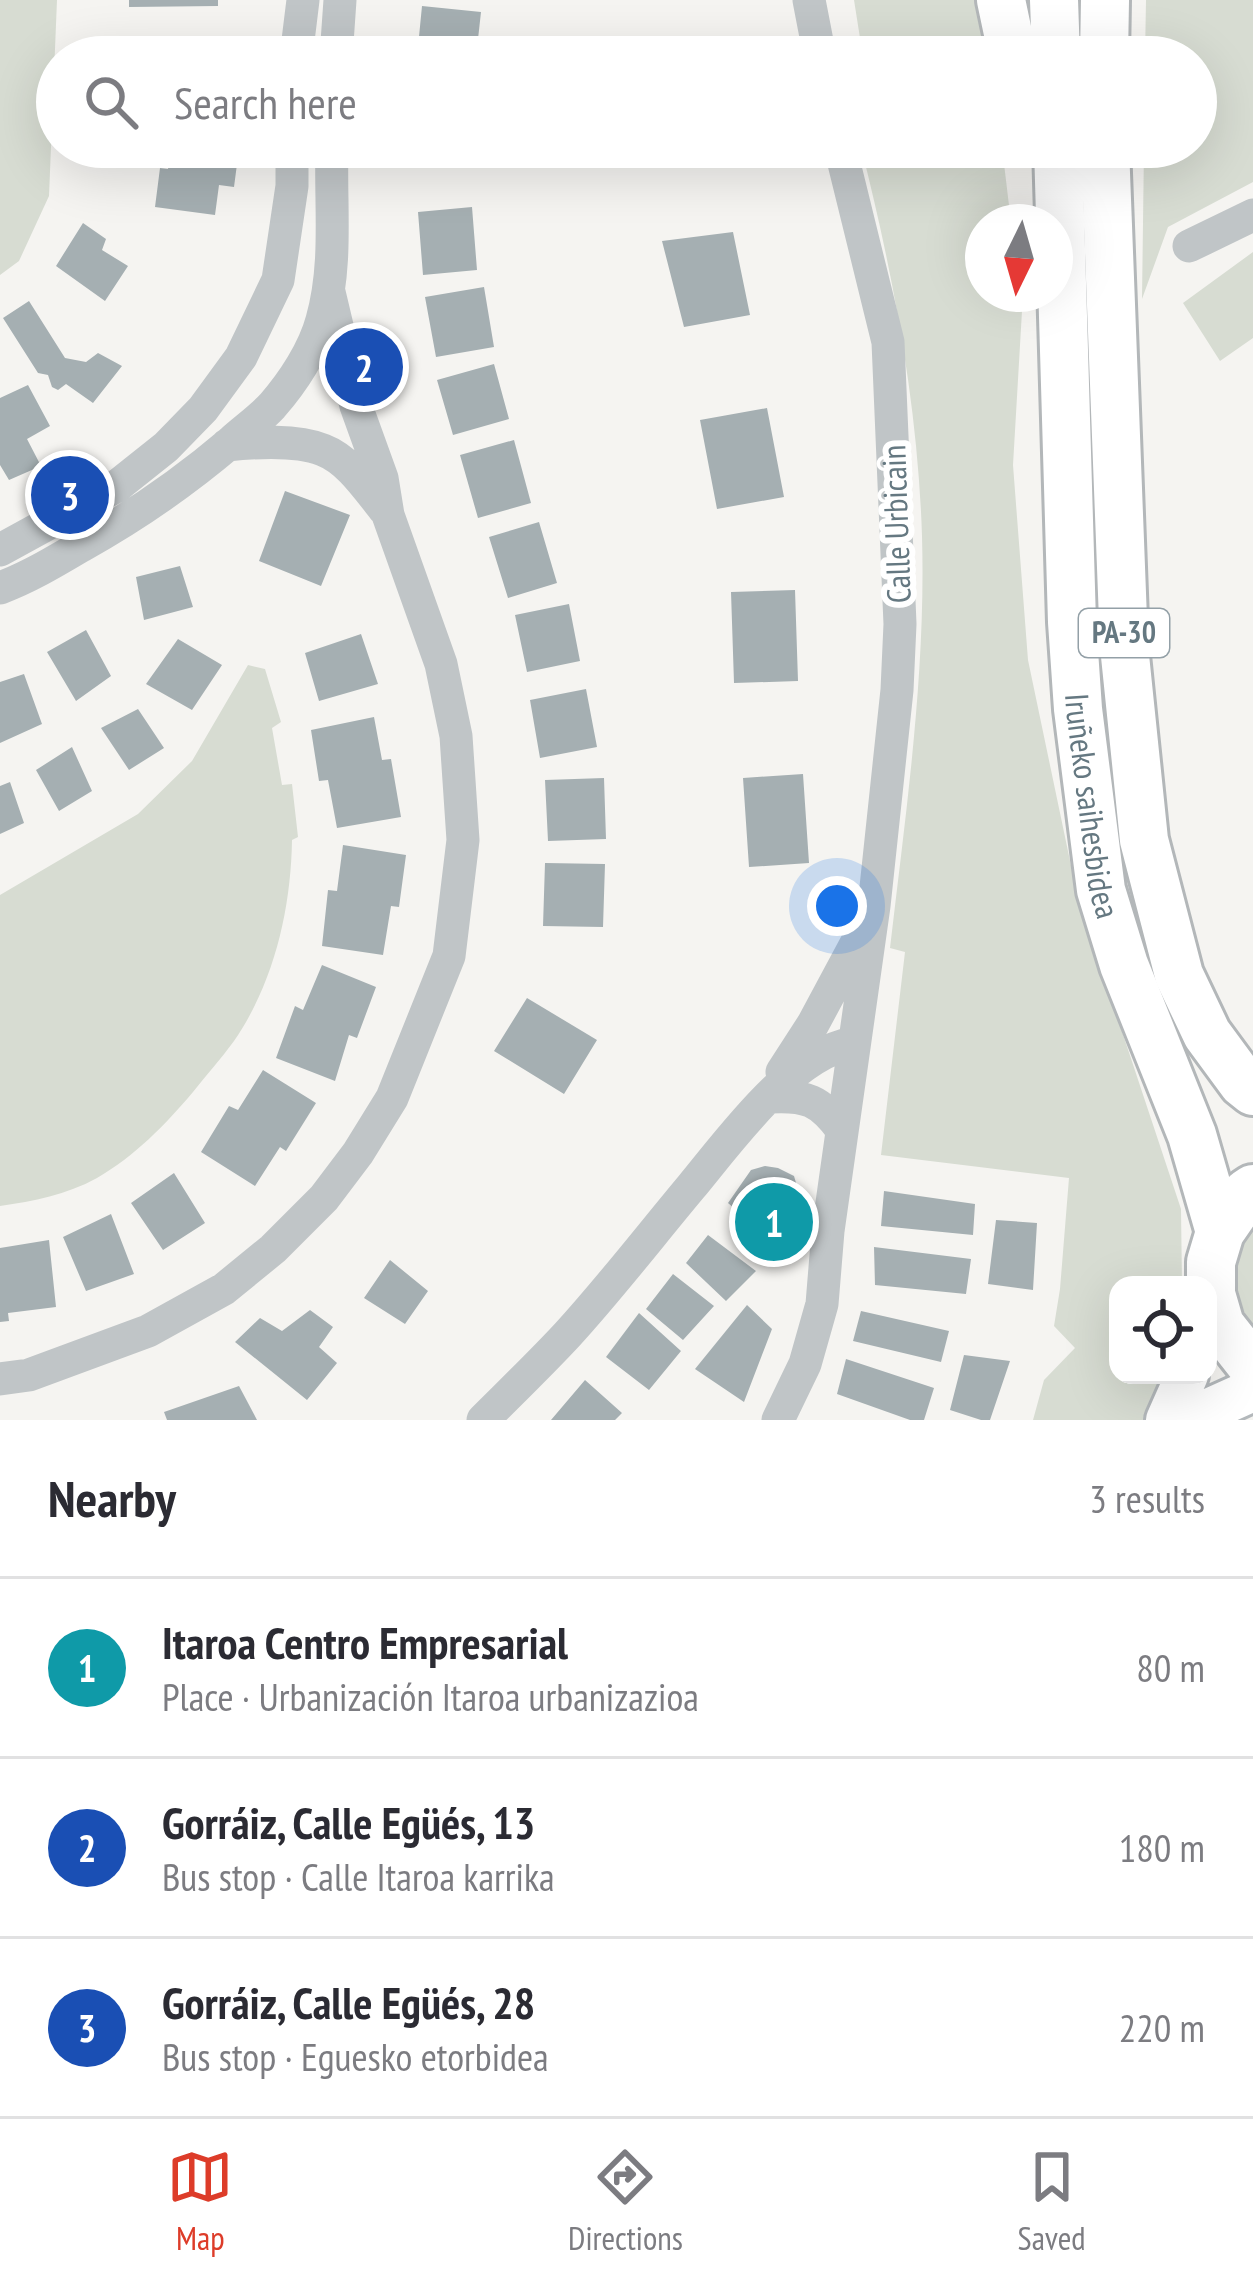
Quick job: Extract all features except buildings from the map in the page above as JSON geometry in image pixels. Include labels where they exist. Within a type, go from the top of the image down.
[{"type":"highway","points":[[1000,0],[1008,36]]},
{"type":"highway","points":[[1054,0],[1055,36]]},
{"type":"highway","points":[[1104,36],[1105,0]]},
{"type":"highway","points":[[1033,168],[1037,204]]},
{"type":"highway","name":"Iruñeko saihesbidea","points":[[1059,168],[1072,622],[1101,890],[1124,964],[1192,1135],[1220,1232]]},
{"type":"highway","name":"Iruñeko saihesbidea","points":[[1106,168],[1124,646],[1144,840],[1179,975],[1207,1034],[1253,1091]]},
{"type":"highway","points":[[1046,312],[1049,476],[1072,622]]},
{"type":"highway","name":"PA-30","points":[[1210,1276],[1220,1232],[1253,1189]]},
{"type":"highway","name":"PA-30","points":[[1217,1318],[1253,1367]]},
{"type":"main road","points":[[1167,1420],[1183,1384]]},
{"type":"main road","points":[[1197,1420],[1202,1413],[1253,1390]]},
{"type":"street","points":[[299,36],[303,0]]},
{"type":"street","points":[[337,36],[340,0]]},
{"type":"street","points":[[809,0],[816,36]]},
{"type":"street","points":[[0,550],[117,486],[203,409],[245,349],[278,280],[292,168]]},
{"type":"street","points":[[0,588],[118,525],[191,477],[269,409],[291,381],[321,325],[334,247],[331,168]]},
{"type":"street","name":"Calle Urbicain","points":[[778,1420],[805,1364],[822,1304],[897,690],[900,624],[888,342],[845,168]]},
{"type":"street","points":[[1189,246],[1253,215]]},
{"type":"street","points":[[0,1379],[29,1376],[148,1330],[224,1289],[273,1249],[324,1198],[392,1098],[449,956],[463,840],[456,736],[441,664],[388,515],[382,478],[356,406],[328,292]]},
{"type":"street","points":[[245,349],[274,336],[311,347],[331,367],[356,406]]},
{"type":"street","points":[[245,349],[244,376],[252,392],[356,474],[388,515]]},
{"type":"street","points":[[227,445],[280,442],[324,450]]},
{"type":"street","points":[[770,1097],[838,980],[874,906]]},
{"type":"street","points":[[483,1420],[568,1334],[770,1097],[819,1056],[853,1043]]},
{"type":"street","points":[[770,1097],[808,1099],[842,1130]]},
{"type":"shaded area","points":[[0,0],[57,0],[56,36],[36,36],[36,168],[50,168],[49,196],[19,261],[0,275]]},
{"type":"shaded area","points":[[854,0],[977,0],[983,36],[860,36]]},
{"type":"shaded area","points":[[1146,0],[1253,0],[1253,182],[1168,227],[1142,299],[1144,168],[1217,168],[1217,36],[1145,36]]},
{"type":"shaded area","points":[[866,168],[1005,168],[1009,204],[965,204],[965,312],[1022,312],[1013,465],[1028,660],[1078,899],[1181,1209],[1182,1276],[1109,1276],[1109,1384],[1160,1384],[1146,1420],[1033,1420],[1044,1380],[1075,1348],[1054,1326],[1069,1178],[881,1155],[905,952],[890,948],[918,691],[922,588],[915,438],[902,340]]},
{"type":"shaded area","points":[[1253,252],[1253,338],[1220,361],[1183,303]]},
{"type":"shaded area","points":[[248,665],[265,669],[281,722],[272,728],[282,785],[292,784],[298,837],[292,840],[278,945],[260,995],[224,1054],[137,1150],[74,1189],[0,1206],[0,895],[138,814],[192,761]]},
{"type":"shaded area","points":[[1253,1224],[1253,1329],[1240,1302],[1237,1276]]},
{"type":"place","name":"Gorráiz, Calle Egüés, 13","points":[[364,367]]},
{"type":"place","name":"Gorráiz, Calle Egüés, 28","points":[[70,495]]},
{"type":"place","name":"Itaroa Centro Empresarial","points":[[774,1222]]}]
